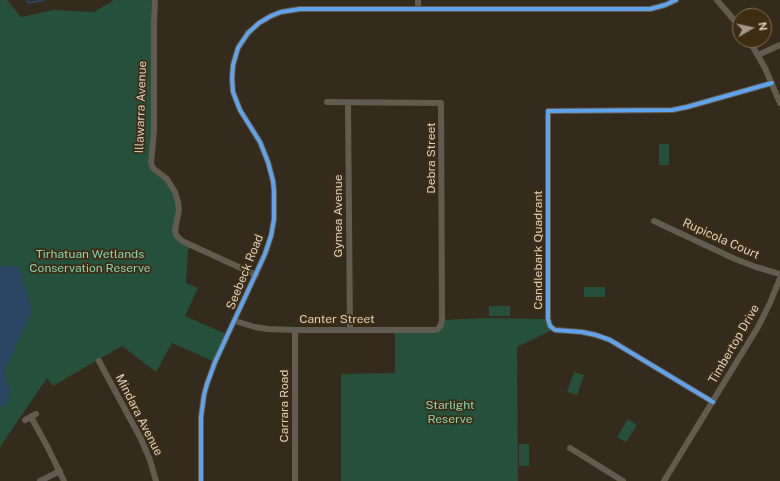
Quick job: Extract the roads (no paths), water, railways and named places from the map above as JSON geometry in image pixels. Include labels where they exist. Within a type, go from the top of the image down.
[{"type":"street","name":"Illawarra Avenue","points":[[155,0],[154,131],[151,163],[153,168],[167,179],[175,192],[179,210],[175,230],[176,235],[182,241],[256,274]]},
{"type":"street","points":[[418,0],[418,9]]},
{"type":"street","name":"Seebeck Road","points":[[201,481],[201,417],[204,395],[215,362],[265,254],[271,236],[274,210],[274,191],[264,152],[257,137],[240,110],[233,92],[232,65],[236,53],[248,32],[259,23],[276,13],[288,10],[650,9],[676,0]]},
{"type":"street","points":[[717,0],[732,18]]},
{"type":"street","points":[[758,55],[780,45]]},
{"type":"street","points":[[754,48],[772,83],[780,103]]},
{"type":"street","name":"Candlebark Quadrant","points":[[713,402],[610,340],[582,332],[555,330],[550,325],[548,317],[546,108],[672,110],[772,83]]},
{"type":"street","name":"Debra Street","points":[[327,102],[442,102],[442,322],[439,328]]},
{"type":"street","name":"Gymea Avenue","points":[[348,102],[350,330]]},
{"type":"street","name":"Rupicola Court","points":[[654,220],[735,259],[780,274]]},
{"type":"street","name":"Timbertop Drive","points":[[664,481],[762,321],[780,278]]},
{"type":"street","name":"Canter Street","points":[[235,320],[268,330],[435,330],[439,328]]},
{"type":"street","name":"Carrara Road","points":[[295,330],[295,481]]},
{"type":"street","name":"Mindara Avenue","points":[[99,361],[141,439],[150,460],[156,481]]},
{"type":"street","points":[[30,417],[47,446],[64,481]]},
{"type":"street","points":[[570,448],[623,481]]},
{"type":"street","points":[[40,481],[60,471]]},
{"type":"water","points":[[0,266],[19,267],[32,311],[4,372],[11,394],[5,406],[0,406]]},
{"type":"waterway","points":[[27,0],[29,3],[44,0]]},
{"type":"park label","name":"Tirhatuan Wetlands Conservation Reserve","points":[[90,261]]},
{"type":"park label","name":"Starlight Reserve","points":[[450,412]]}]
